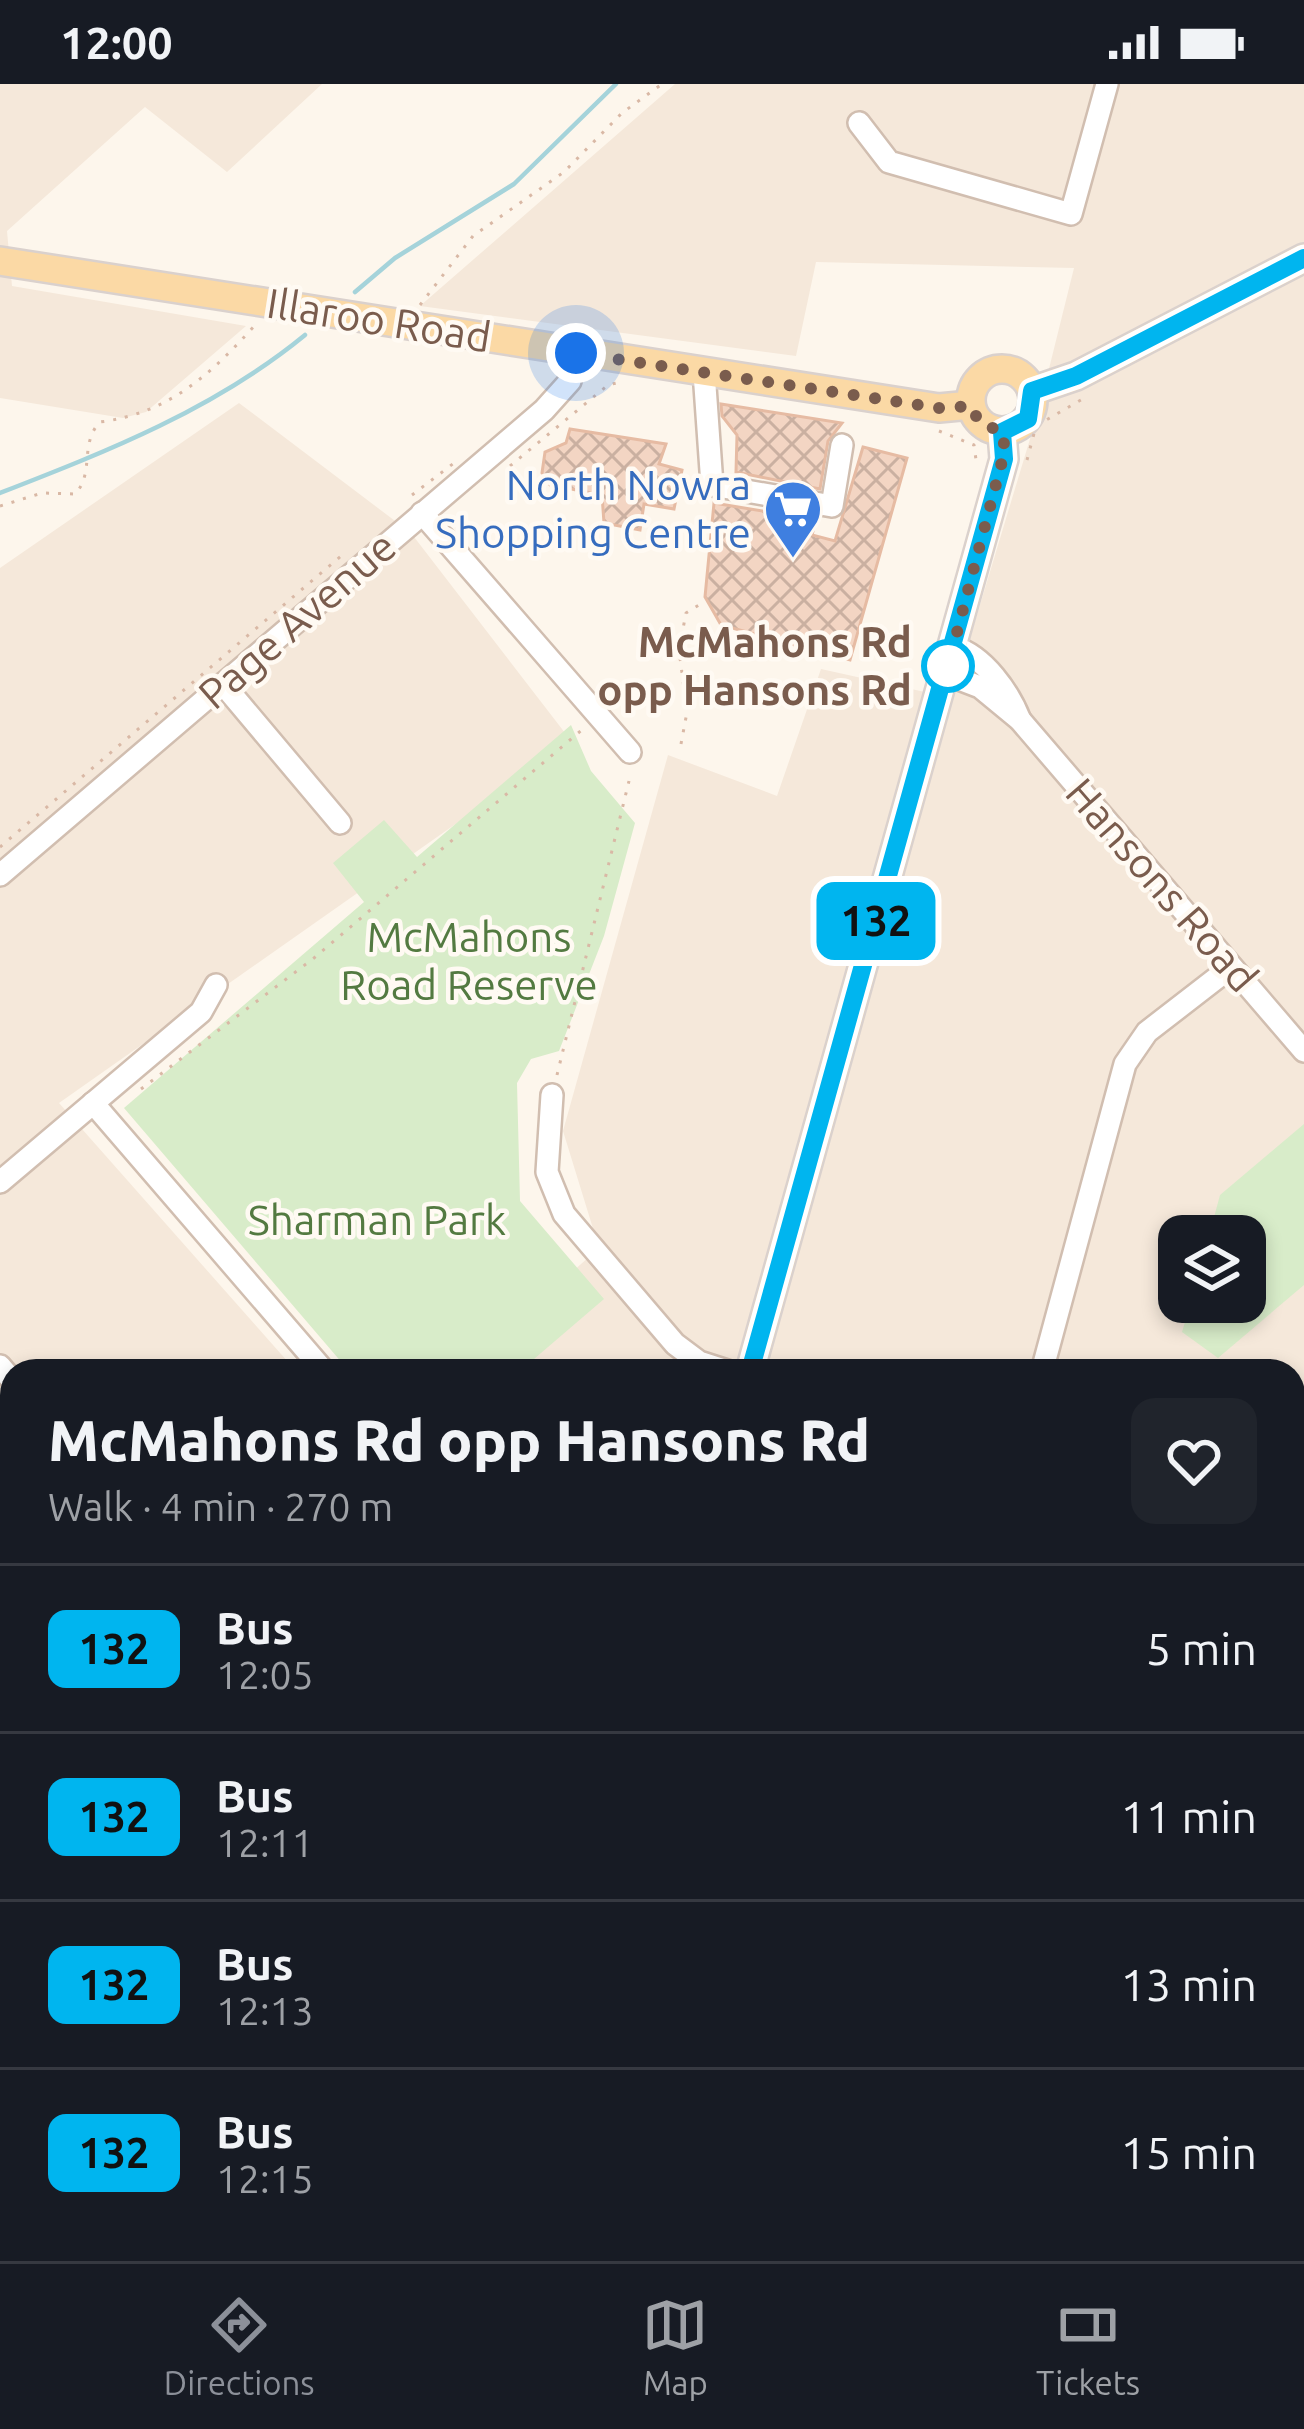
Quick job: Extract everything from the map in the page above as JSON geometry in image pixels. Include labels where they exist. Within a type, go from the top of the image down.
[{"type":"main road","points":[[1032,391],[1076,376],[1304,258]]},
{"type":"main road","name":"Illaroo Road","points":[[0,261],[939,408],[971,406]]},
{"type":"main road","points":[[1000,369],[1020,374],[1032,391],[1028,419],[1002,432],[979,422],[971,406],[975,385],[1000,369]]},
{"type":"main road","points":[[753,1359],[1004,459],[1002,432]]},
{"type":"street","points":[[859,123],[889,161],[1071,214],[1107,84]]},
{"type":"street","name":"Page Avenue","points":[[0,875],[223,684],[412,508],[561,393],[570,381],[576,353]]},
{"type":"street","points":[[704,372],[712,485],[832,506],[842,445]]},
{"type":"street","points":[[412,508],[630,752]]},
{"type":"street","name":"Hansons Road","points":[[950,660],[967,651],[1011,696],[1020,720],[1304,1051]]},
{"type":"street","points":[[223,684],[340,823]]},
{"type":"street","points":[[1045,1359],[1125,1064],[1147,1032],[1232,967]]},
{"type":"street","points":[[0,1182],[201,1012],[216,985]]},
{"type":"street","points":[[552,1094],[547,1172],[564,1214],[674,1344],[695,1359]]},
{"type":"street","points":[[96,1101],[314,1359]]},
{"type":"path","points":[[420,307],[472,236],[564,172],[622,113],[662,84]]},
{"type":"path","points":[[0,506],[42,493],[75,494],[85,484],[87,435],[100,422],[139,417],[190,390],[257,323]]},
{"type":"path","points":[[412,508],[452,460]]},
{"type":"path","points":[[0,847],[352,547]]},
{"type":"path","points":[[681,744],[687,712],[679,650],[686,613],[699,605]]},
{"type":"path","points":[[96,1101],[119,1098],[155,1082],[314,958],[599,716]]},
{"type":"path","points":[[552,1094],[629,781]]},
{"type":"shaded area","points":[[0,84],[322,84],[227,172],[145,107],[7,231],[12,286],[246,326],[146,412],[123,418],[0,398]]},
{"type":"shaded area","points":[[675,84],[1304,84],[1304,1359],[474,1359],[599,1248],[563,1131],[668,755],[777,796],[821,669],[952,698],[1039,409],[1074,268],[816,262],[796,356],[420,306]]},
{"type":"shaded area","points":[[239,403],[411,533],[572,742],[59,1103],[285,1359],[0,1359],[0,568]]},
{"type":"green space","points":[[571,725],[591,771],[635,823],[604,936],[559,1051],[531,1059],[517,1083],[520,1201],[604,1299],[534,1359],[339,1359],[124,1108],[364,902],[333,863],[384,820],[417,857]]},
{"type":"green space","points":[[1304,1124],[1304,1285],[1266,1317],[1266,1215],[1215,1215],[1220,1195]]},
{"type":"green space","points":[[1185,1323],[1259,1323],[1218,1358],[1182,1332]]},
{"type":"building","points":[[721,404],[842,423],[828,441],[820,489],[736,472],[737,435],[722,416]]},
{"type":"building","points":[[570,429],[666,444],[659,464],[682,470],[674,509],[644,504],[640,530],[604,523],[602,495],[550,485],[542,473],[545,452],[566,443]]},
{"type":"building","name":"North Nowra Shopping Centre","points":[[863,447],[907,458],[850,660],[721,625],[705,597],[714,503],[816,520],[812,535],[835,541]]},
{"type":"waterway","points":[[355,292],[395,258],[514,184],[616,84]]},
{"type":"waterway","points":[[0,493],[120,444],[197,406],[305,335]]},
{"type":"bus line","name":"132","points":[[753,1359],[954,647],[1004,459],[1002,432],[1028,419],[1032,391],[1076,376],[1304,258]]},
{"type":"place","name":"North Nowra Shopping Centre","points":[[793,560]]},
{"type":"place","name":"McMahons Rd opp Hansons Rd","points":[[948,666]]},
{"type":"route","points":[[576,353],[939,408],[971,406],[979,422],[1002,432],[1004,459],[946,674],[948,666]]},
{"type":"park label","name":"McMahons Road Reserve","points":[[469,961]]},
{"type":"park label","name":"Sharman Park","points":[[377,1220]]}]
